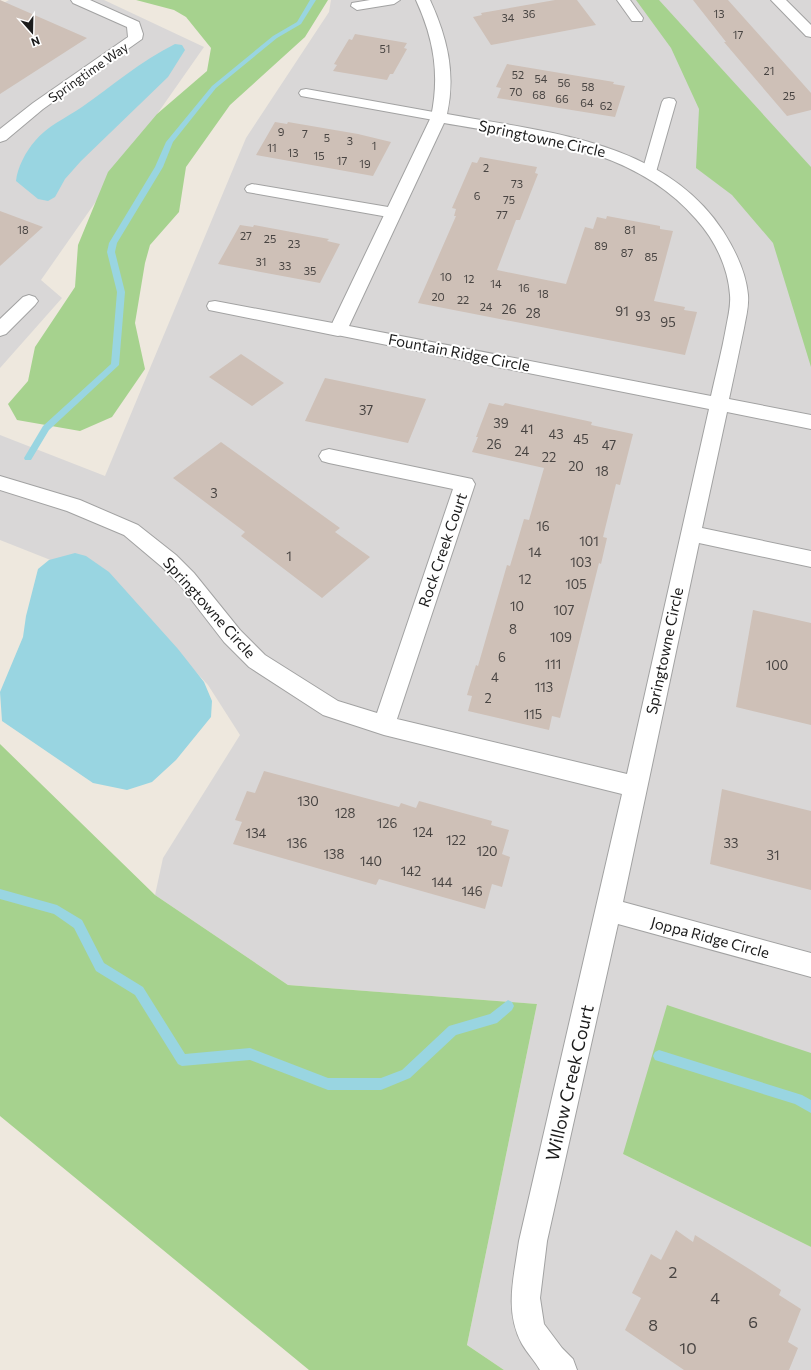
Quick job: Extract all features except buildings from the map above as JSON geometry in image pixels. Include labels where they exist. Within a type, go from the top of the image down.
[{"type":"street","name":"Springtime Way","points":[[0,137],[38,106],[135,39],[136,34],[134,25],[78,0]]},
{"type":"street","points":[[338,330],[439,117],[444,91],[443,56],[431,17],[423,0]]},
{"type":"street","points":[[778,0],[811,33]]},
{"type":"street","name":"Springtowne Circle","points":[[0,484],[73,505],[131,530],[169,561],[187,579],[232,636],[257,661],[331,708],[384,725],[636,786],[719,404],[737,314],[739,295],[734,271],[727,251],[709,220],[681,194],[649,172],[613,155],[580,144],[439,117]]},
{"type":"street","points":[[0,330],[29,301]]},
{"type":"street","name":"Fountain Ridge Circle","points":[[338,330],[811,422]]},
{"type":"street","name":"Rock Creek Court","points":[[329,456],[465,484],[384,725]]},
{"type":"street","points":[[691,533],[811,559]]},
{"type":"street","name":"Willow Creek Court","points":[[562,1370],[551,1359],[533,1334],[527,1319],[525,1298],[533,1241],[636,786]]},
{"type":"street","name":"Joppa Ridge Circle","points":[[609,910],[811,966]]},
{"type":"lane","points":[[357,6],[394,0]]},
{"type":"lane","points":[[623,0],[637,18]]},
{"type":"lane","points":[[306,93],[439,117]]},
{"type":"lane","points":[[649,172],[669,102]]},
{"type":"lane","points":[[252,189],[394,213]]},
{"type":"lane","points":[[215,306],[338,330]]},
{"type":"shaded area","points":[[9,0],[104,0],[204,47],[41,280],[62,298],[0,368],[0,5]]},
{"type":"shaded area","points":[[331,0],[811,0],[811,1071],[623,1154],[811,1247],[811,1370],[504,1370],[467,1345],[537,1004],[288,985],[155,895],[163,858],[240,735],[208,685],[123,594],[53,561],[0,540],[0,435],[105,476],[246,138],[329,12]]},
{"type":"green space","points":[[136,0],[328,0],[305,37],[230,105],[186,167],[179,212],[150,245],[145,263],[135,323],[145,369],[112,417],[80,431],[17,420],[8,404],[28,381],[35,347],[75,287],[78,245],[108,172],[157,114],[207,71],[211,48],[186,17],[174,10]]},
{"type":"green space","points":[[636,0],[659,0],[811,167],[811,367],[773,243],[732,195],[696,168],[699,109],[671,48]]},
{"type":"green space","points":[[0,744],[155,895],[288,985],[537,1004],[467,1345],[504,1370],[309,1370],[0,1116]]},
{"type":"green space","points":[[667,1005],[811,1053],[811,1247],[623,1154]]},
{"type":"water","points":[[175,44],[182,45],[185,50],[168,77],[81,161],[65,179],[55,197],[48,201],[38,199],[16,181],[20,165],[25,155],[35,141],[45,131],[82,107],[139,66]]},
{"type":"water","points":[[75,553],[86,556],[109,572],[178,649],[204,682],[212,701],[211,717],[176,760],[152,782],[127,790],[93,783],[2,721],[0,692],[23,637],[26,616],[38,569],[49,560]]},
{"type":"waterway","points":[[28,458],[46,428],[115,365],[121,292],[111,252],[113,243],[159,167],[170,142],[214,87],[275,37],[299,23],[313,0]]},
{"type":"waterway","points":[[0,894],[57,910],[78,924],[100,967],[139,991],[182,1060],[250,1054],[328,1084],[381,1084],[406,1074],[453,1030],[493,1019],[508,1006]]},
{"type":"waterway","points":[[659,1056],[798,1099],[811,1107]]}]
